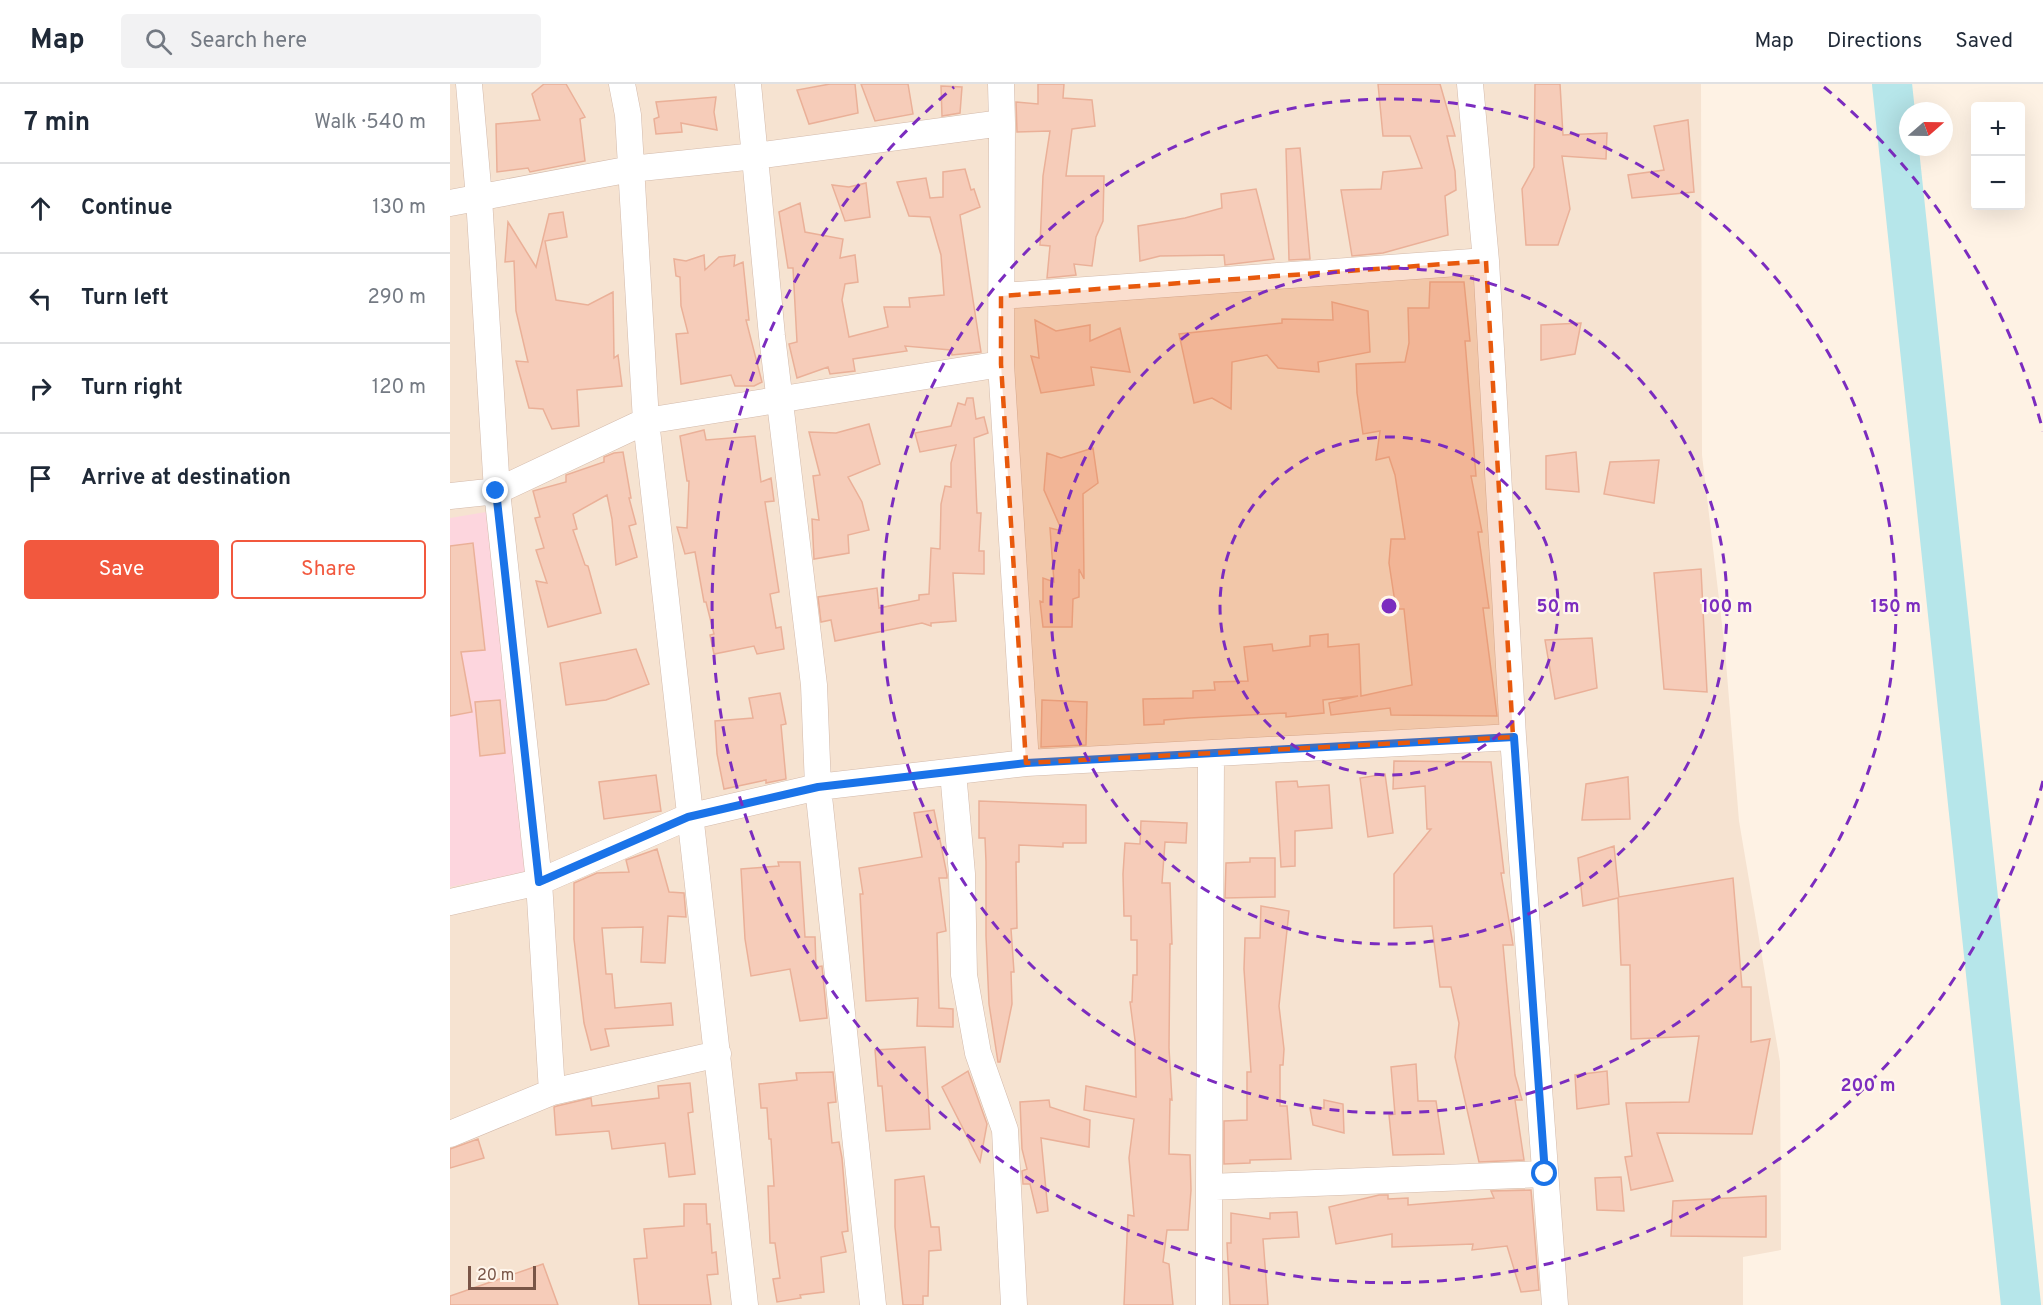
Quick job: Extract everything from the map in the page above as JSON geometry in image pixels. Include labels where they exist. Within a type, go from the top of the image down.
[{"type":"street","points":[[469,84],[479,198],[496,491],[539,882],[552,1092]]},
{"type":"street","points":[[622,84],[628,115],[646,422],[688,817],[718,1054],[745,1305]]},
{"type":"street","points":[[748,84],[772,336],[782,399],[814,686],[818,787],[873,1305]]},
{"type":"street","points":[[1001,84],[1001,364],[1026,763]]},
{"type":"street","points":[[1470,84],[1486,261],[1514,737],[1555,1305]]},
{"type":"street","points":[[450,203],[631,169],[755,156],[1002,123]]},
{"type":"street","points":[[1001,296],[1486,261]]},
{"type":"street","points":[[450,496],[496,491],[646,422],[1001,364]]},
{"type":"street","points":[[450,902],[539,882],[688,817],[818,787],[1026,763],[1514,737]]},
{"type":"street","points":[[1209,1305],[1211,754]]},
{"type":"street","points":[[953,772],[962,874],[964,975],[978,1053],[1005,1130],[1014,1305]]},
{"type":"street","points":[[450,1134],[552,1092],[718,1054]]},
{"type":"street","points":[[1209,1187],[1545,1174]]},
{"type":"highlighted area","points":[[1486,261],[1513,737],[1026,763],[1001,364],[1001,296]]},
{"type":"shaded area","points":[[450,84],[1701,84],[1702,455],[1725,650],[1739,821],[1780,1062],[1781,1250],[1743,1257],[1743,1305],[450,1305]]},
{"type":"shaded area","points":[[492,511],[527,872],[450,887],[450,518]]},
{"type":"building","points":[[544,84],[566,84],[585,117],[580,119],[585,161],[530,172],[528,168],[497,172],[496,124],[540,120],[532,94]]},
{"type":"building","points":[[830,84],[855,84],[858,113],[809,124],[797,90]]},
{"type":"building","points":[[861,84],[908,84],[913,114],[875,121]]},
{"type":"building","points":[[1038,84],[1064,84],[1063,98],[1092,100],[1095,126],[1072,129],[1066,176],[1104,176],[1103,221],[1096,237],[1092,266],[1074,264],[1076,275],[1047,278],[1050,246],[1040,245],[1043,176],[1050,131],[1017,132],[1016,102],[1038,104]]},
{"type":"building","points":[[1378,84],[1440,84],[1455,136],[1447,136],[1455,171],[1456,190],[1445,196],[1448,235],[1383,253],[1352,256],[1341,190],[1381,189],[1383,172],[1422,168],[1410,136],[1383,136]]},
{"type":"building","points":[[1535,84],[1560,84],[1563,135],[1607,133],[1606,159],[1562,156],[1570,209],[1558,245],[1526,245],[1522,189],[1534,167]]},
{"type":"building","points":[[941,86],[962,87],[960,113],[942,116]]},
{"type":"building","points":[[716,97],[714,112],[717,130],[681,123],[682,132],[656,134],[654,119],[659,117],[656,102]]},
{"type":"building","points":[[1688,120],[1694,192],[1632,198],[1628,175],[1664,170],[1654,126]]},
{"type":"building","points":[[1300,148],[1310,259],[1289,260],[1286,149]]},
{"type":"building","points":[[965,169],[971,190],[974,189],[980,207],[960,215],[981,352],[952,355],[951,350],[905,346],[907,351],[853,359],[855,371],[830,374],[828,367],[797,378],[789,344],[797,342],[793,268],[788,268],[779,212],[800,203],[805,232],[843,239],[840,258],[855,255],[858,282],[845,284],[842,300],[849,337],[888,327],[884,307],[910,307],[909,298],[944,295],[941,255],[930,217],[909,216],[897,182],[926,178],[930,198],[943,197],[943,172]]},
{"type":"building","points":[[866,183],[870,217],[845,221],[832,185],[849,187]]},
{"type":"building","points":[[1256,189],[1274,259],[1225,265],[1224,255],[1160,256],[1140,261],[1138,226],[1185,218],[1222,208],[1221,194]]},
{"type":"building","points":[[563,212],[567,237],[545,241],[556,300],[588,305],[613,292],[614,358],[618,355],[622,386],[577,390],[579,426],[552,429],[543,409],[529,408],[516,361],[528,362],[516,311],[514,261],[505,262],[508,222],[536,267],[549,214]]},
{"type":"building","points":[[704,255],[705,270],[719,257],[735,255],[734,266],[743,262],[749,320],[746,320],[762,382],[754,386],[735,386],[731,375],[681,384],[676,334],[688,333],[681,306],[680,277],[676,276],[674,259],[686,261]]},
{"type":"building","points":[[1430,282],[1464,282],[1470,341],[1465,341],[1476,476],[1471,476],[1482,532],[1478,532],[1489,608],[1483,608],[1497,716],[1391,715],[1390,708],[1331,715],[1329,703],[1358,696],[1323,700],[1324,713],[1286,717],[1286,713],[1189,718],[1164,720],[1164,724],[1144,725],[1143,699],[1193,698],[1193,691],[1215,690],[1214,682],[1248,681],[1244,647],[1272,644],[1273,651],[1310,646],[1310,636],[1328,634],[1328,647],[1359,644],[1361,696],[1412,685],[1404,609],[1396,609],[1389,563],[1391,539],[1405,539],[1395,475],[1389,457],[1376,460],[1380,431],[1363,434],[1357,393],[1356,364],[1405,362],[1409,343],[1408,308],[1429,308]]},
{"type":"building","points":[[1332,302],[1368,311],[1370,352],[1318,362],[1319,372],[1278,368],[1267,355],[1232,362],[1231,409],[1212,398],[1194,403],[1179,334],[1282,323],[1282,319],[1333,320]]},
{"type":"building","points":[[1035,320],[1056,331],[1090,325],[1090,341],[1120,328],[1130,372],[1091,367],[1094,385],[1041,393],[1031,356],[1039,358]]},
{"type":"building","points":[[1581,323],[1575,354],[1541,360],[1541,325]]},
{"type":"building","points":[[967,398],[973,398],[976,419],[984,417],[988,433],[974,438],[977,513],[981,513],[979,551],[984,551],[984,574],[953,573],[956,621],[931,623],[931,626],[922,623],[835,641],[831,620],[821,622],[818,597],[877,588],[879,608],[919,600],[919,595],[929,594],[931,548],[940,549],[941,504],[945,486],[951,487],[951,463],[956,445],[920,452],[915,433],[951,426],[958,403],[965,405]]},
{"type":"building","points":[[869,424],[880,464],[848,477],[862,502],[869,530],[848,535],[849,553],[814,559],[812,519],[819,520],[813,476],[820,475],[809,432],[836,433]]},
{"type":"building","points":[[704,430],[706,440],[755,436],[761,482],[771,478],[774,501],[765,502],[779,592],[770,594],[776,628],[781,627],[784,649],[757,654],[754,646],[714,654],[710,635],[714,634],[706,602],[704,602],[695,552],[685,554],[677,527],[687,528],[689,481],[687,481],[680,436]]},
{"type":"building","points":[[1093,448],[1098,483],[1083,494],[1084,579],[1079,569],[1079,597],[1073,599],[1072,627],[1043,627],[1040,601],[1043,602],[1043,578],[1054,582],[1050,528],[1062,531],[1044,490],[1047,453],[1061,458]]},
{"type":"building","points":[[623,452],[631,498],[629,498],[636,524],[629,526],[637,557],[616,565],[612,519],[607,495],[573,514],[577,529],[573,530],[585,565],[588,566],[601,613],[548,627],[536,581],[547,583],[536,550],[544,548],[535,518],[540,517],[533,491],[566,482],[566,475],[604,462],[604,457]]},
{"type":"building","points":[[1576,452],[1579,492],[1546,489],[1546,456]]},
{"type":"building","points":[[1659,460],[1654,503],[1604,494],[1610,462]]},
{"type":"building","points":[[473,543],[485,650],[461,652],[472,712],[450,716],[450,546]]},
{"type":"building","points":[[1701,569],[1707,692],[1664,689],[1654,573]]},
{"type":"building","points":[[1592,638],[1597,688],[1555,699],[1545,640]]},
{"type":"building","points":[[636,649],[649,684],[606,700],[566,705],[560,663]]},
{"type":"building","points":[[780,693],[786,724],[781,725],[786,779],[766,783],[766,780],[724,789],[717,754],[715,721],[753,718],[749,698]]},
{"type":"building","points":[[500,700],[505,753],[480,756],[475,702]]},
{"type":"building","points":[[1042,700],[1087,702],[1086,745],[1041,747]]},
{"type":"building","points":[[1394,761],[1491,762],[1504,873],[1501,873],[1513,945],[1503,945],[1515,1075],[1522,1100],[1515,1100],[1524,1160],[1479,1162],[1455,1057],[1459,1023],[1451,987],[1440,987],[1432,926],[1394,928],[1394,874],[1431,829],[1427,829],[1425,786],[1393,789]]},
{"type":"building","points":[[1385,774],[1393,833],[1368,837],[1360,778]]},
{"type":"building","points":[[656,775],[661,811],[604,819],[599,782]]},
{"type":"building","points":[[1628,777],[1630,819],[1582,820],[1586,784]]},
{"type":"building","points":[[1297,781],[1298,787],[1329,785],[1332,828],[1295,831],[1295,866],[1281,867],[1276,782]]},
{"type":"building","points":[[979,801],[1086,805],[1086,843],[1063,843],[1063,847],[1019,845],[1019,862],[1016,862],[1017,928],[1011,929],[1014,972],[1011,972],[1012,1004],[1000,1062],[998,1062],[989,1004],[985,838],[979,838]]},
{"type":"building","points":[[934,810],[947,875],[947,878],[939,878],[946,931],[937,933],[939,1008],[953,1009],[953,1027],[917,1026],[918,998],[866,1001],[860,894],[863,894],[859,868],[922,857],[914,813]]},
{"type":"building","points":[[1141,821],[1187,823],[1186,843],[1165,842],[1162,883],[1170,883],[1172,944],[1170,944],[1169,1048],[1172,1100],[1170,1099],[1169,1154],[1190,1155],[1191,1190],[1188,1230],[1167,1230],[1163,1262],[1169,1264],[1173,1305],[1124,1305],[1128,1215],[1134,1216],[1129,1158],[1134,1119],[1084,1110],[1086,1086],[1136,1097],[1135,1040],[1130,1002],[1132,1002],[1133,975],[1137,975],[1137,940],[1131,940],[1131,916],[1124,916],[1123,874],[1125,843],[1140,844]]},
{"type":"building","points":[[1614,846],[1619,897],[1733,878],[1742,987],[1751,987],[1751,1042],[1770,1039],[1752,1134],[1657,1133],[1673,1181],[1631,1190],[1625,1157],[1632,1156],[1626,1103],[1689,1102],[1699,1036],[1631,1039],[1630,965],[1621,965],[1618,898],[1583,906],[1578,858]]},
{"type":"building","points":[[657,849],[669,892],[684,893],[686,917],[668,916],[665,963],[641,962],[643,927],[602,928],[606,974],[612,974],[615,1008],[671,1003],[673,1025],[605,1029],[609,1046],[591,1050],[584,1023],[574,939],[574,883],[597,873],[629,872],[626,860]]},
{"type":"building","points":[[1250,858],[1275,858],[1275,897],[1225,898],[1226,863],[1250,862]]},
{"type":"building","points":[[778,862],[800,862],[805,937],[815,937],[816,967],[822,966],[827,1018],[800,1021],[790,969],[751,976],[745,939],[741,869],[779,866]]},
{"type":"building","points":[[1261,906],[1289,911],[1279,1006],[1284,1049],[1283,1065],[1280,1065],[1280,1106],[1287,1106],[1291,1159],[1250,1160],[1250,1163],[1224,1164],[1224,1121],[1247,1120],[1247,1072],[1251,1072],[1244,969],[1245,938],[1260,938]]},
{"type":"building","points":[[925,1047],[930,1129],[886,1131],[882,1086],[878,1086],[875,1050]]},
{"type":"building","points":[[1416,1064],[1418,1101],[1436,1101],[1444,1154],[1393,1155],[1389,1115],[1395,1114],[1391,1067]]},
{"type":"building","points":[[968,1071],[987,1124],[980,1162],[942,1087]]},
{"type":"building","points":[[1607,1071],[1609,1104],[1577,1109],[1575,1075]]},
{"type":"building","points":[[833,1072],[836,1102],[828,1103],[832,1143],[839,1142],[842,1158],[848,1231],[842,1232],[846,1252],[821,1257],[824,1292],[800,1295],[801,1298],[777,1302],[773,1279],[780,1278],[775,1243],[770,1243],[768,1186],[774,1186],[771,1139],[769,1139],[767,1108],[761,1108],[759,1084],[797,1080],[796,1073]]},
{"type":"building","points":[[690,1083],[693,1112],[688,1113],[695,1174],[669,1177],[665,1143],[612,1149],[609,1131],[556,1135],[554,1107],[591,1098],[592,1106],[659,1098],[658,1086]]},
{"type":"building","points":[[1049,1100],[1050,1107],[1090,1120],[1089,1147],[1041,1138],[1048,1211],[1037,1213],[1030,1184],[1023,1184],[1022,1171],[1027,1169],[1022,1149],[1020,1102]]},
{"type":"building","points":[[1324,1100],[1343,1104],[1344,1133],[1313,1125],[1310,1108],[1324,1108]]},
{"type":"building","points":[[478,1139],[484,1158],[450,1168],[450,1149]]},
{"type":"building","points":[[924,1176],[931,1227],[939,1227],[941,1250],[929,1251],[928,1296],[923,1296],[923,1305],[903,1305],[895,1227],[895,1180]]},
{"type":"building","points":[[1621,1177],[1624,1211],[1597,1210],[1595,1178]]},
{"type":"building","points":[[1531,1190],[1539,1290],[1521,1292],[1507,1246],[1472,1250],[1473,1244],[1392,1247],[1392,1234],[1336,1244],[1329,1207],[1379,1195],[1388,1195],[1388,1199],[1408,1198],[1408,1205],[1494,1198],[1491,1191]]},
{"type":"building","points":[[1766,1196],[1766,1237],[1671,1236],[1673,1201]]},
{"type":"building","points":[[684,1204],[706,1204],[707,1224],[710,1224],[712,1253],[716,1252],[718,1274],[707,1275],[711,1305],[639,1305],[634,1259],[647,1258],[644,1229],[684,1226]]},
{"type":"building","points":[[1297,1212],[1299,1237],[1263,1239],[1268,1305],[1230,1305],[1227,1243],[1231,1243],[1231,1213],[1270,1219],[1270,1213]]},
{"type":"building","points":[[543,1264],[558,1305],[450,1305],[450,1296]]},
{"type":"waterway","points":[[1892,84],[2021,1305]]},
{"type":"route","points":[[496,491],[539,882],[688,817],[818,787],[1026,763],[1514,737],[1545,1174]]}]
